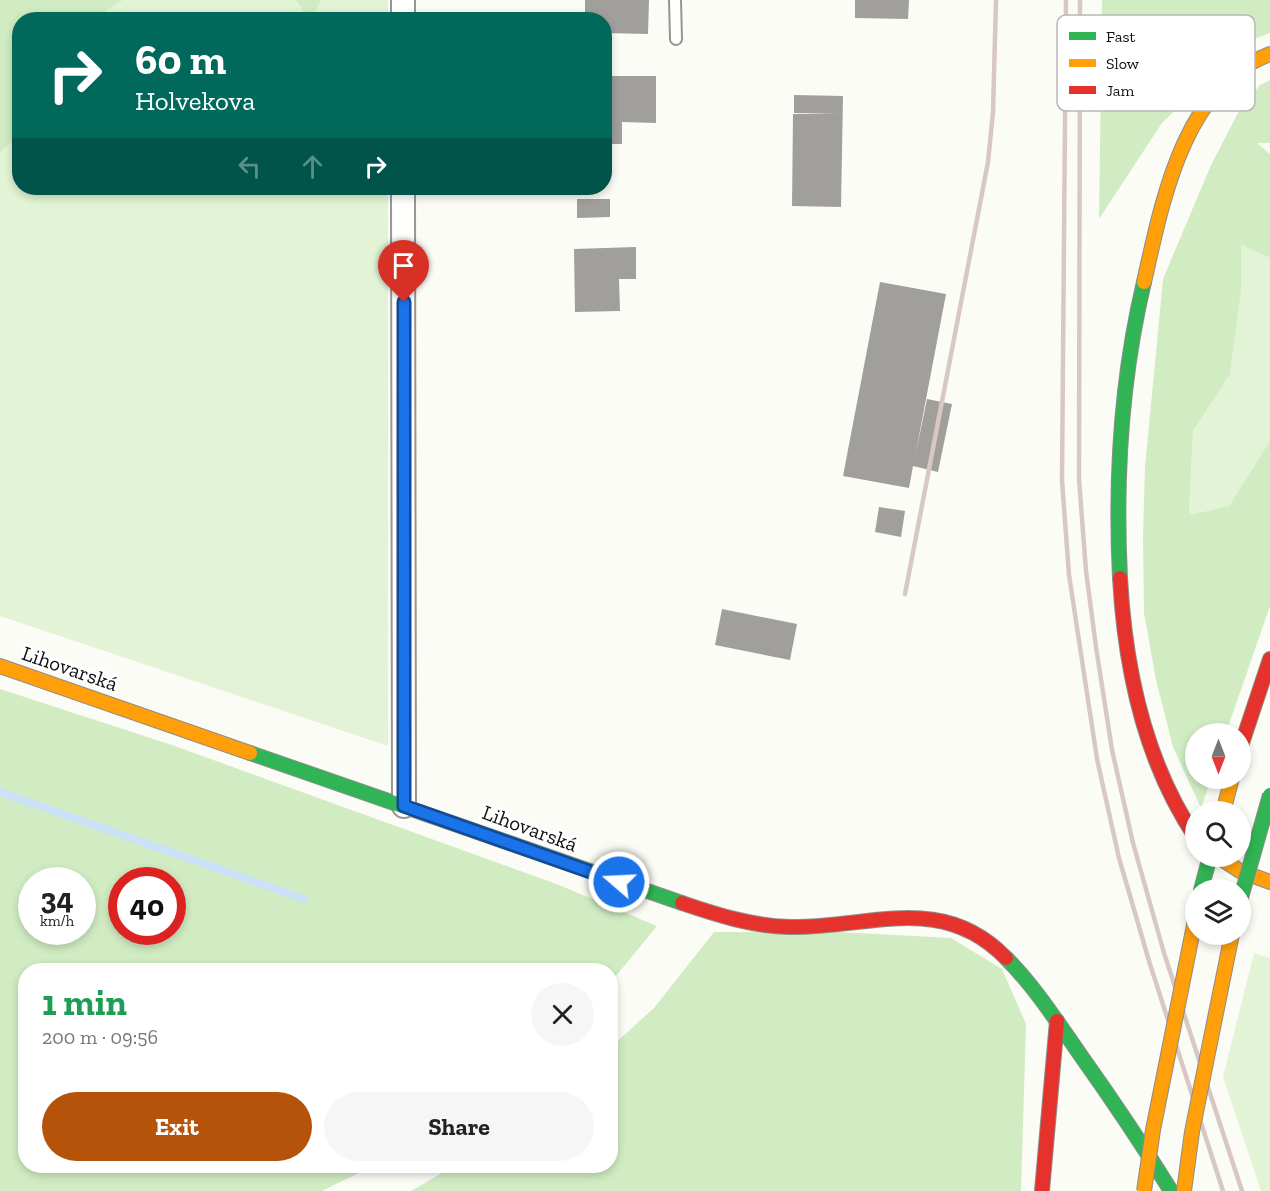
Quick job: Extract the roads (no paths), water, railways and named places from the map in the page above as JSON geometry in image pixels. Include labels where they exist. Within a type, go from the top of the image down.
[{"type":"main road","points":[[1255,61],[1270,54]]},
{"type":"main road","points":[[1185,823],[1176,810],[1161,778],[1130,661],[1121,591],[1119,504],[1124,416],[1144,276],[1164,196],[1194,126],[1205,111]]},
{"type":"main road","points":[[1248,723],[1270,659]]},
{"type":"main road","name":"Lihovarská","points":[[0,666],[641,890],[750,922],[806,927],[921,917],[955,924],[977,934],[1001,952],[1058,1021],[1121,1111],[1171,1191]]},
{"type":"main road","points":[[1246,879],[1270,795]]},
{"type":"main road","points":[[1234,867],[1270,882]]},
{"type":"main road","points":[[1144,1191],[1153,1130],[1190,945]]},
{"type":"main road","points":[[1184,1191],[1192,1132],[1230,945]]},
{"type":"main road","points":[[1042,1191],[1058,1021]]},
{"type":"street","points":[[403,195],[404,806]]},
{"type":"lane","points":[[675,0],[676,39]]},
{"type":"waterway","points":[[0,792],[304,899]]},
{"type":"railway","points":[[905,594],[988,162],[993,112],[996,0]]},
{"type":"railway","points":[[1066,0],[1066,15]]},
{"type":"railway","points":[[1080,0],[1080,15]]},
{"type":"railway","points":[[1065,111],[1062,480],[1069,575],[1097,759],[1119,858],[1149,961],[1223,1191]]},
{"type":"railway","points":[[1080,111],[1079,479],[1086,571],[1096,647],[1112,750],[1133,843],[1164,953],[1242,1191]]}]
